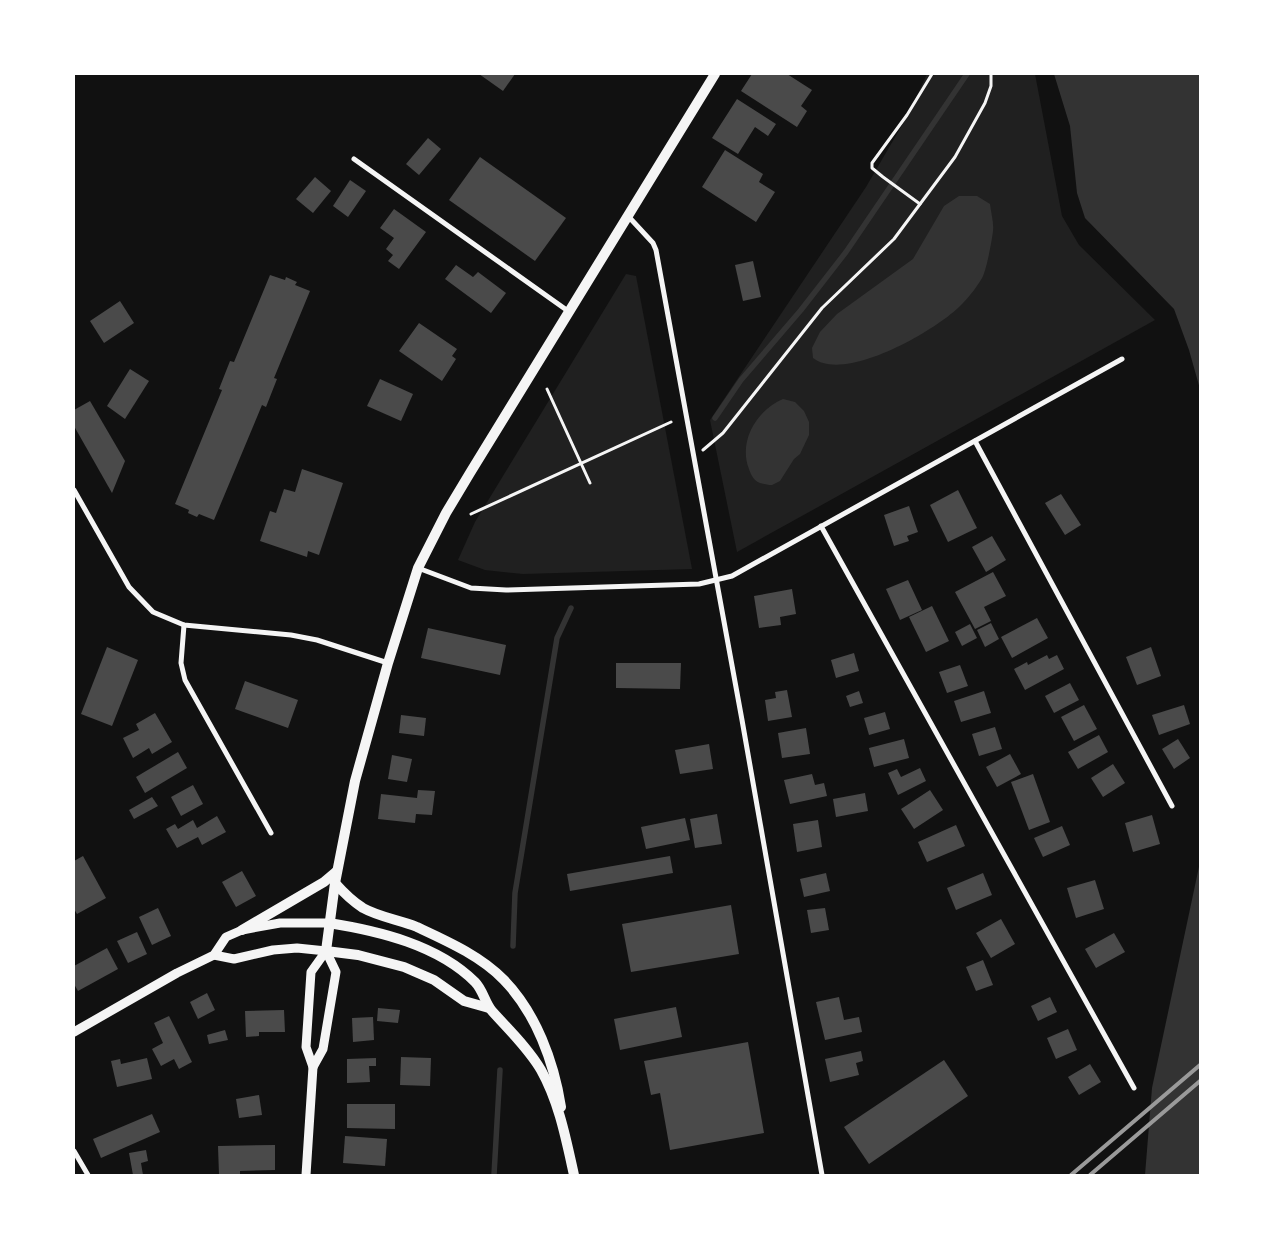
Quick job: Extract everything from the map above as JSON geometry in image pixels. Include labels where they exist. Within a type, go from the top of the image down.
[{"type":"main road","points":[[489,1008],[464,1002],[434,980],[404,967],[358,955],[326,951],[337,871],[355,781],[388,663],[418,568],[446,513],[568,311],[715,74]]},
{"type":"main road","points":[[242,930],[324,882],[337,871]]},
{"type":"main road","points":[[335,883],[345,894],[364,908],[415,926],[453,944],[484,963],[504,980],[528,1012],[545,1046],[558,1086],[574,1175]]},
{"type":"main road","points":[[329,923],[362,928],[411,942],[445,959],[477,983],[489,1008],[521,1043],[540,1070],[556,1103],[566,1137]]},
{"type":"street","points":[[354,159],[568,311]]},
{"type":"street","points":[[628,215],[653,243],[656,250],[717,581],[822,1175]]},
{"type":"street","points":[[418,568],[471,588],[506,590],[699,584],[717,581],[732,576],[1122,359]]},
{"type":"street","points":[[975,441],[1172,806]]},
{"type":"street","points":[[74,490],[129,587],[153,612],[184,625],[300,636],[388,663]]},
{"type":"street","points":[[821,526],[1134,1088]]},
{"type":"street","points":[[184,625],[181,663],[185,680],[271,833]]},
{"type":"street","points":[[74,1032],[177,973],[214,955],[226,937],[242,930],[280,923],[329,923]]},
{"type":"street","points":[[214,955],[234,959],[252,954],[297,948],[326,951]]},
{"type":"street","points":[[306,1175],[313,1067],[306,1047],[312,972],[326,951]]},
{"type":"street","points":[[313,1067],[323,1049],[336,972],[326,951]]},
{"type":"street","points":[[74,1151],[88,1175]]},
{"type":"path","points":[[920,204],[872,168],[872,163],[932,74]]},
{"type":"path","points":[[694,457],[723,434],[822,308],[894,239],[955,157],[985,103],[991,86],[992,74]]},
{"type":"path","points":[[546,389],[590,484]]},
{"type":"path","points":[[471,514],[671,422]]},
{"type":"shaded area","points":[[927,74],[1035,74],[1062,216],[1079,245],[1155,320],[737,552],[710,420],[866,187],[908,115]]},
{"type":"shaded area","points":[[1054,74],[1200,74],[1200,389],[1189,350],[1174,309],[1085,218],[1077,193],[1070,126]]},
{"type":"shaded area","points":[[959,196],[977,196],[990,204],[993,225],[985,272],[966,300],[931,328],[889,351],[846,364],[827,364],[813,358],[812,348],[820,332],[837,314],[913,259],[944,206]]},
{"type":"shaded area","points":[[626,274],[636,276],[692,569],[523,574],[485,570],[458,560],[475,522]]},
{"type":"shaded area","points":[[783,399],[795,402],[804,411],[809,422],[809,435],[800,454],[794,459],[780,481],[768,485],[760,483],[753,478],[746,458],[746,448],[748,437],[758,419],[765,411]]},
{"type":"shaded area","points":[[1200,862],[1200,1175],[1145,1175],[1152,1088]]},
{"type":"building","points":[[479,74],[515,74],[503,91]]},
{"type":"building","points":[[752,74],[787,74],[812,90],[801,106],[807,111],[797,127],[741,91]]},
{"type":"building","points":[[737,99],[776,124],[768,136],[755,127],[738,154],[712,138]]},
{"type":"building","points":[[428,138],[441,149],[419,175],[406,164]]},
{"type":"building","points":[[725,150],[763,174],[759,182],[775,192],[756,222],[702,187]]},
{"type":"building","points":[[480,157],[566,218],[535,261],[449,200]]},
{"type":"building","points":[[315,177],[331,191],[313,213],[296,199]]},
{"type":"building","points":[[350,180],[366,191],[348,217],[333,206]]},
{"type":"building","points":[[394,209],[426,232],[399,269],[388,261],[393,255],[386,249],[394,238],[380,228]]},
{"type":"building","points":[[753,261],[761,297],[743,301],[735,265]]},
{"type":"building","points":[[456,265],[473,277],[478,272],[506,293],[491,313],[445,279]]},
{"type":"building","points":[[270,275],[285,280],[286,277],[297,282],[295,285],[310,291],[274,378],[277,379],[266,407],[262,405],[214,520],[199,514],[197,517],[188,513],[189,510],[175,504],[222,390],[219,389],[230,361],[234,362]]},
{"type":"building","points":[[120,301],[134,323],[104,343],[90,321]]},
{"type":"building","points":[[419,323],[457,349],[452,356],[456,359],[442,381],[399,351]]},
{"type":"building","points":[[130,369],[149,381],[125,419],[107,406]]},
{"type":"building","points":[[380,379],[413,394],[401,421],[367,406]]},
{"type":"building","points":[[90,401],[125,461],[112,493],[74,426],[74,410]]},
{"type":"building","points":[[302,469],[343,483],[319,555],[308,551],[307,557],[260,541],[270,511],[276,513],[284,489],[295,492]]},
{"type":"building","points":[[958,490],[977,528],[948,542],[930,505]]},
{"type":"building","points":[[1061,494],[1081,525],[1065,535],[1045,503]]},
{"type":"building","points":[[909,506],[918,532],[907,536],[909,541],[894,546],[884,515]]},
{"type":"building","points":[[992,536],[1006,560],[986,572],[972,547]]},
{"type":"building","points":[[993,572],[1006,596],[984,607],[991,621],[975,629],[955,592]]},
{"type":"building","points":[[908,580],[922,610],[900,620],[886,589]]},
{"type":"building","points":[[792,589],[796,614],[780,617],[781,625],[759,628],[754,596]]},
{"type":"building","points":[[932,606],[949,641],[926,652],[909,617]]},
{"type":"building","points":[[1037,618],[1048,638],[1012,658],[1001,637]]},
{"type":"building","points":[[991,623],[999,639],[985,647],[977,630]]},
{"type":"building","points":[[970,624],[977,638],[962,646],[955,632]]},
{"type":"building","points":[[428,628],[506,645],[500,675],[421,658]]},
{"type":"building","points":[[107,647],[138,660],[112,726],[81,714]]},
{"type":"building","points":[[1151,647],[1161,676],[1137,685],[1126,657]]},
{"type":"building","points":[[854,653],[859,671],[836,678],[831,660]]},
{"type":"building","points":[[1047,655],[1049,659],[1057,655],[1064,669],[1025,690],[1014,669],[1027,662],[1028,665]]},
{"type":"building","points":[[616,663],[681,663],[680,689],[616,688]]},
{"type":"building","points":[[960,665],[968,686],[947,693],[939,672]]},
{"type":"building","points":[[245,681],[298,700],[288,728],[235,709]]},
{"type":"building","points":[[1070,683],[1079,700],[1054,713],[1045,696]]},
{"type":"building","points":[[787,690],[792,717],[768,721],[765,700],[776,698],[775,692]]},
{"type":"building","points":[[859,691],[863,703],[850,707],[846,696]]},
{"type":"building","points":[[984,691],[991,713],[961,722],[954,701]]},
{"type":"building","points":[[1084,705],[1097,729],[1074,741],[1061,717]]},
{"type":"building","points":[[1184,705],[1190,724],[1159,735],[1152,715]]},
{"type":"building","points":[[885,712],[890,729],[869,735],[864,718]]},
{"type":"building","points":[[155,713],[172,742],[152,754],[149,748],[133,758],[123,738],[139,730],[136,724]]},
{"type":"building","points":[[401,715],[426,718],[424,736],[399,733]]},
{"type":"building","points":[[995,727],[1002,749],[979,756],[972,734]]},
{"type":"building","points":[[806,728],[810,754],[782,758],[778,733]]},
{"type":"building","points":[[1099,735],[1108,752],[1078,769],[1068,752]]},
{"type":"building","points":[[904,739],[909,758],[874,767],[869,748]]},
{"type":"building","points":[[1178,739],[1190,758],[1174,769],[1162,749]]},
{"type":"building","points":[[709,744],[713,769],[680,774],[675,750]]},
{"type":"building","points":[[178,752],[187,768],[145,793],[136,777]]},
{"type":"building","points":[[1010,754],[1021,774],[997,787],[986,767]]},
{"type":"building","points":[[392,755],[412,759],[407,782],[388,779]]},
{"type":"building","points":[[1113,764],[1125,783],[1103,797],[1091,778]]},
{"type":"building","points":[[920,768],[926,781],[898,795],[888,773],[897,769],[901,777]]},
{"type":"building","points":[[812,774],[815,785],[824,783],[827,796],[790,804],[784,780]]},
{"type":"building","points":[[1033,774],[1050,822],[1029,830],[1011,782]]},
{"type":"building","points":[[193,785],[203,804],[181,816],[171,797]]},
{"type":"building","points":[[418,790],[435,791],[432,815],[416,814],[415,823],[378,819],[381,794],[417,798]]},
{"type":"building","points":[[930,790],[943,810],[914,829],[901,809]]},
{"type":"building","points":[[865,793],[868,811],[836,817],[833,799]]},
{"type":"building","points":[[152,797],[158,806],[134,819],[129,810]]},
{"type":"building","points":[[717,814],[722,844],[695,848],[690,819]]},
{"type":"building","points":[[1152,815],[1160,844],[1133,852],[1125,823]]},
{"type":"building","points":[[217,816],[226,832],[202,845],[198,837],[177,848],[166,829],[175,824],[178,829],[193,820],[197,828]]},
{"type":"building","points":[[685,818],[690,840],[646,849],[641,827]]},
{"type":"building","points":[[818,820],[822,847],[797,852],[793,824]]},
{"type":"building","points":[[956,825],[965,846],[927,862],[918,842]]},
{"type":"building","points":[[1062,826],[1070,845],[1043,857],[1034,838]]},
{"type":"building","points":[[83,856],[106,898],[77,914],[74,909],[74,861]]},
{"type":"building","points":[[670,856],[673,873],[570,891],[567,874]]},
{"type":"building","points":[[242,871],[256,896],[236,907],[222,882]]},
{"type":"building","points":[[826,873],[830,891],[804,897],[800,879]]},
{"type":"building","points":[[983,873],[992,895],[956,910],[947,888]]},
{"type":"building","points":[[1095,880],[1104,909],[1076,918],[1067,888]]},
{"type":"building","points":[[731,905],[739,954],[631,972],[622,924]]},
{"type":"building","points":[[158,908],[171,936],[152,945],[139,917]]},
{"type":"building","points":[[825,908],[829,930],[811,933],[807,910]]},
{"type":"building","points":[[1001,919],[1015,944],[991,958],[976,933]]},
{"type":"building","points":[[137,932],[147,954],[128,963],[117,941]]},
{"type":"building","points":[[1114,933],[1125,952],[1096,968],[1085,949]]},
{"type":"building","points":[[107,948],[118,969],[78,991],[74,984],[74,966]]},
{"type":"building","points":[[983,960],[993,985],[976,991],[966,967]]},
{"type":"building","points":[[207,993],[215,1010],[198,1019],[190,1002]]},
{"type":"building","points":[[839,997],[844,1020],[859,1017],[862,1032],[825,1040],[816,1002]]},
{"type":"building","points":[[1050,997],[1057,1012],[1038,1021],[1031,1006]]},
{"type":"building","points":[[676,1007],[682,1037],[620,1050],[614,1019]]},
{"type":"building","points":[[378,1008],[400,1010],[398,1023],[377,1021]]},
{"type":"building","points":[[284,1010],[285,1032],[259,1032],[259,1036],[246,1037],[245,1011]]},
{"type":"building","points":[[169,1016],[192,1062],[179,1069],[174,1059],[161,1066],[152,1049],[163,1043],[154,1023]]},
{"type":"building","points":[[373,1017],[374,1040],[353,1042],[352,1018]]},
{"type":"building","points":[[1068,1029],[1077,1050],[1056,1059],[1047,1038]]},
{"type":"building","points":[[225,1030],[228,1040],[209,1044],[207,1035]]},
{"type":"building","points":[[748,1042],[764,1133],[670,1150],[660,1093],[651,1095],[644,1061]]},
{"type":"building","points":[[861,1051],[863,1061],[856,1063],[859,1075],[830,1082],[825,1059]]},
{"type":"building","points":[[401,1057],[431,1058],[430,1086],[400,1085]]},
{"type":"building","points":[[147,1058],[152,1079],[117,1087],[111,1061],[120,1059],[121,1064]]},
{"type":"building","points":[[376,1058],[376,1066],[369,1066],[370,1082],[347,1083],[347,1059]]},
{"type":"building","points":[[944,1060],[968,1096],[869,1164],[844,1127]]},
{"type":"building","points":[[1090,1064],[1101,1082],[1079,1095],[1068,1077]]},
{"type":"building","points":[[259,1095],[262,1115],[239,1118],[236,1099]]},
{"type":"building","points":[[347,1104],[395,1104],[395,1129],[347,1128]]},
{"type":"building","points":[[152,1114],[160,1132],[101,1158],[93,1139]]},
{"type":"building","points":[[345,1136],[387,1139],[385,1166],[343,1163]]},
{"type":"building","points":[[275,1145],[275,1170],[240,1171],[240,1175],[219,1175],[218,1146]]},
{"type":"building","points":[[146,1150],[148,1161],[141,1163],[143,1175],[133,1175],[129,1153]]},
{"type":"waterway","points":[[715,418],[741,380],[801,310],[846,252],[967,74]]},
{"type":"waterway","points":[[513,946],[515,893],[557,638],[571,608]]},
{"type":"waterway","points":[[494,1175],[500,1070]]},
{"type":"railway","points":[[1071,1175],[1200,1065]]},
{"type":"railway","points":[[1090,1175],[1200,1081]]}]
